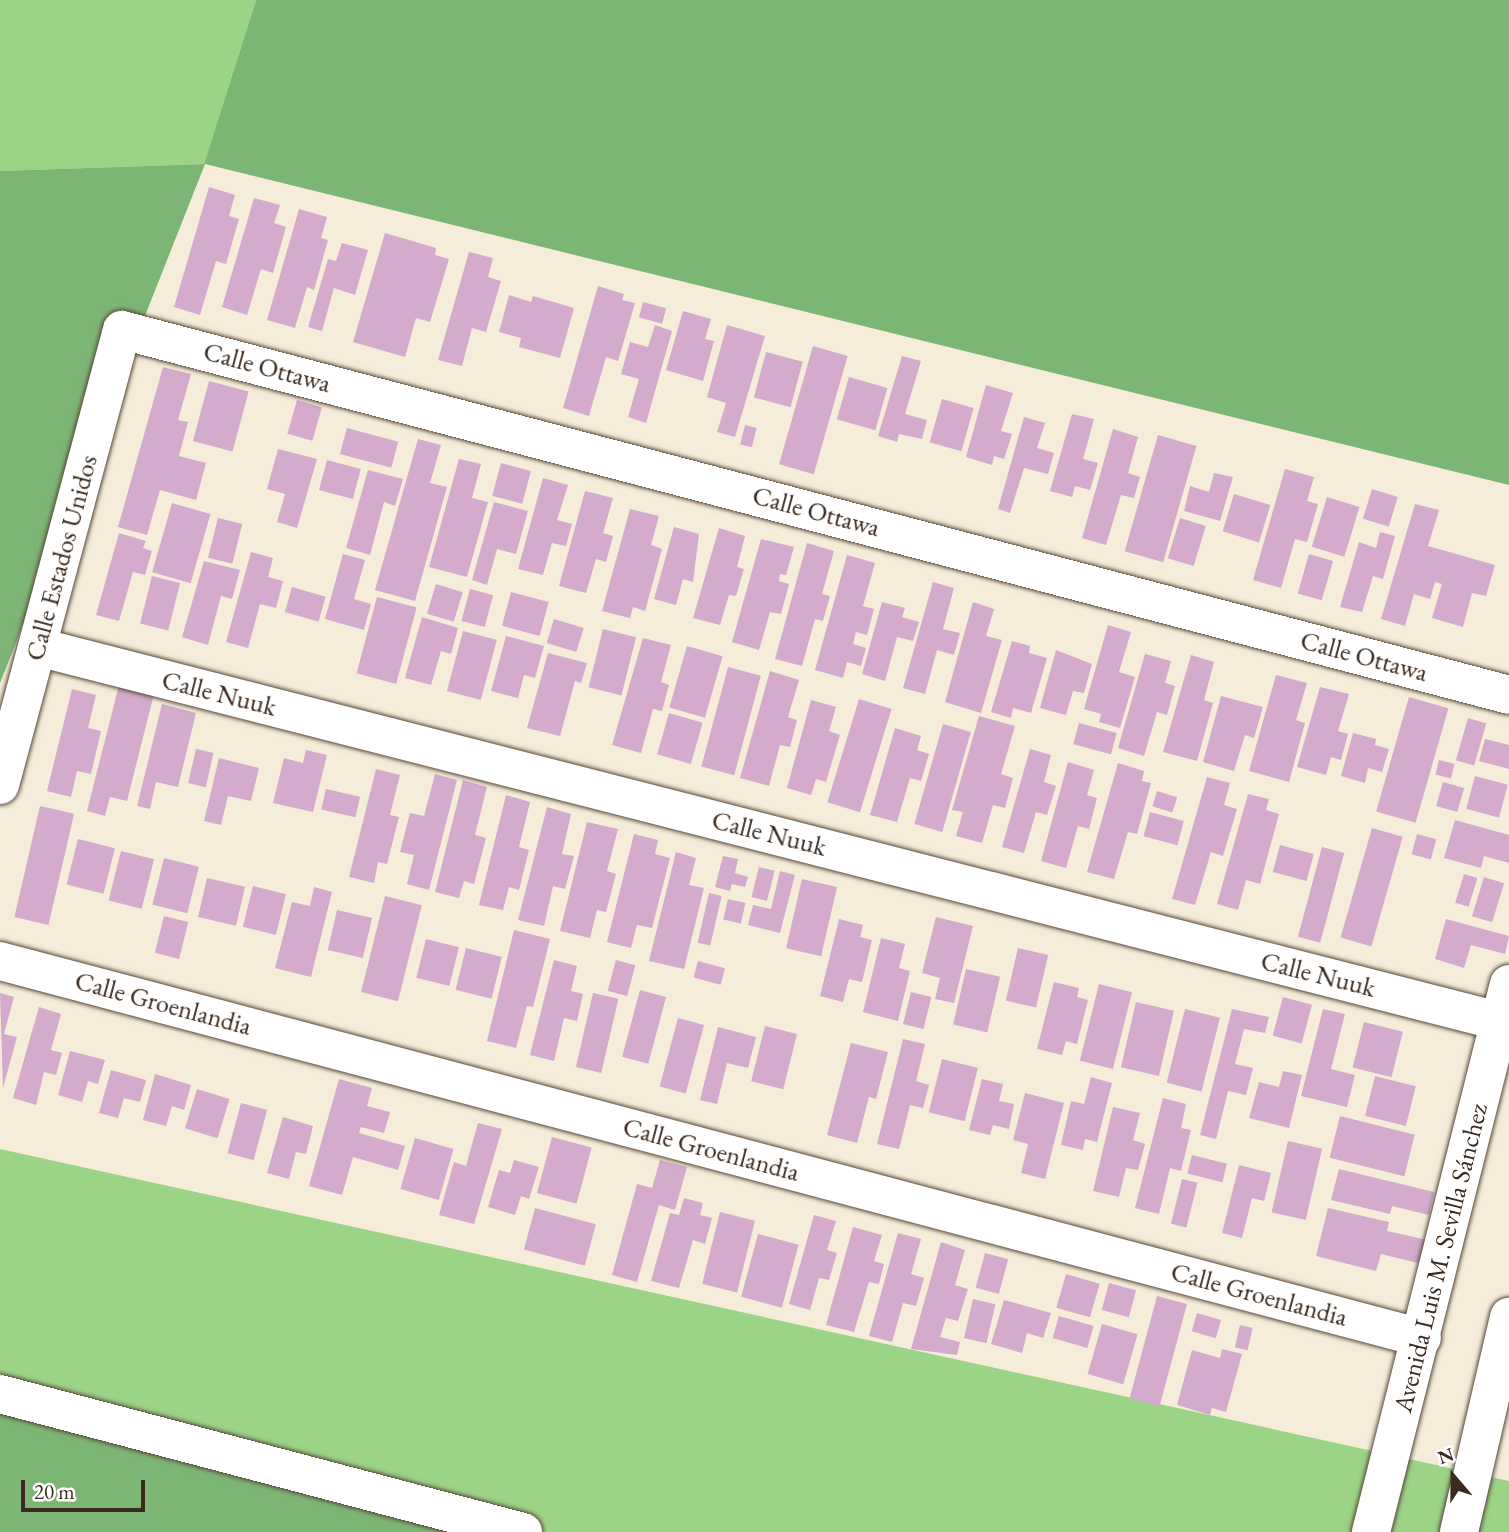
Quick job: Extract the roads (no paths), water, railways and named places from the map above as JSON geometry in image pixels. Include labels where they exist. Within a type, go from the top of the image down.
[{"type":"street","name":"Calle Estados Unidos","points":[[0,785],[122,330]]},
{"type":"street","name":"Calle Ottawa","points":[[122,330],[1509,695]]},
{"type":"street","name":"Calle Nuuk","points":[[38,647],[1499,1021]]},
{"type":"street","name":"Calle Groenlandia","points":[[0,961],[1422,1338]]},
{"type":"street","name":"Avenida Luis M. Sevilla Sánchez","points":[[1371,1532],[1509,984]]},
{"type":"street","points":[[1459,1532],[1504,1359],[1509,1317]]},
{"type":"street","points":[[0,1394],[523,1532]]}]
